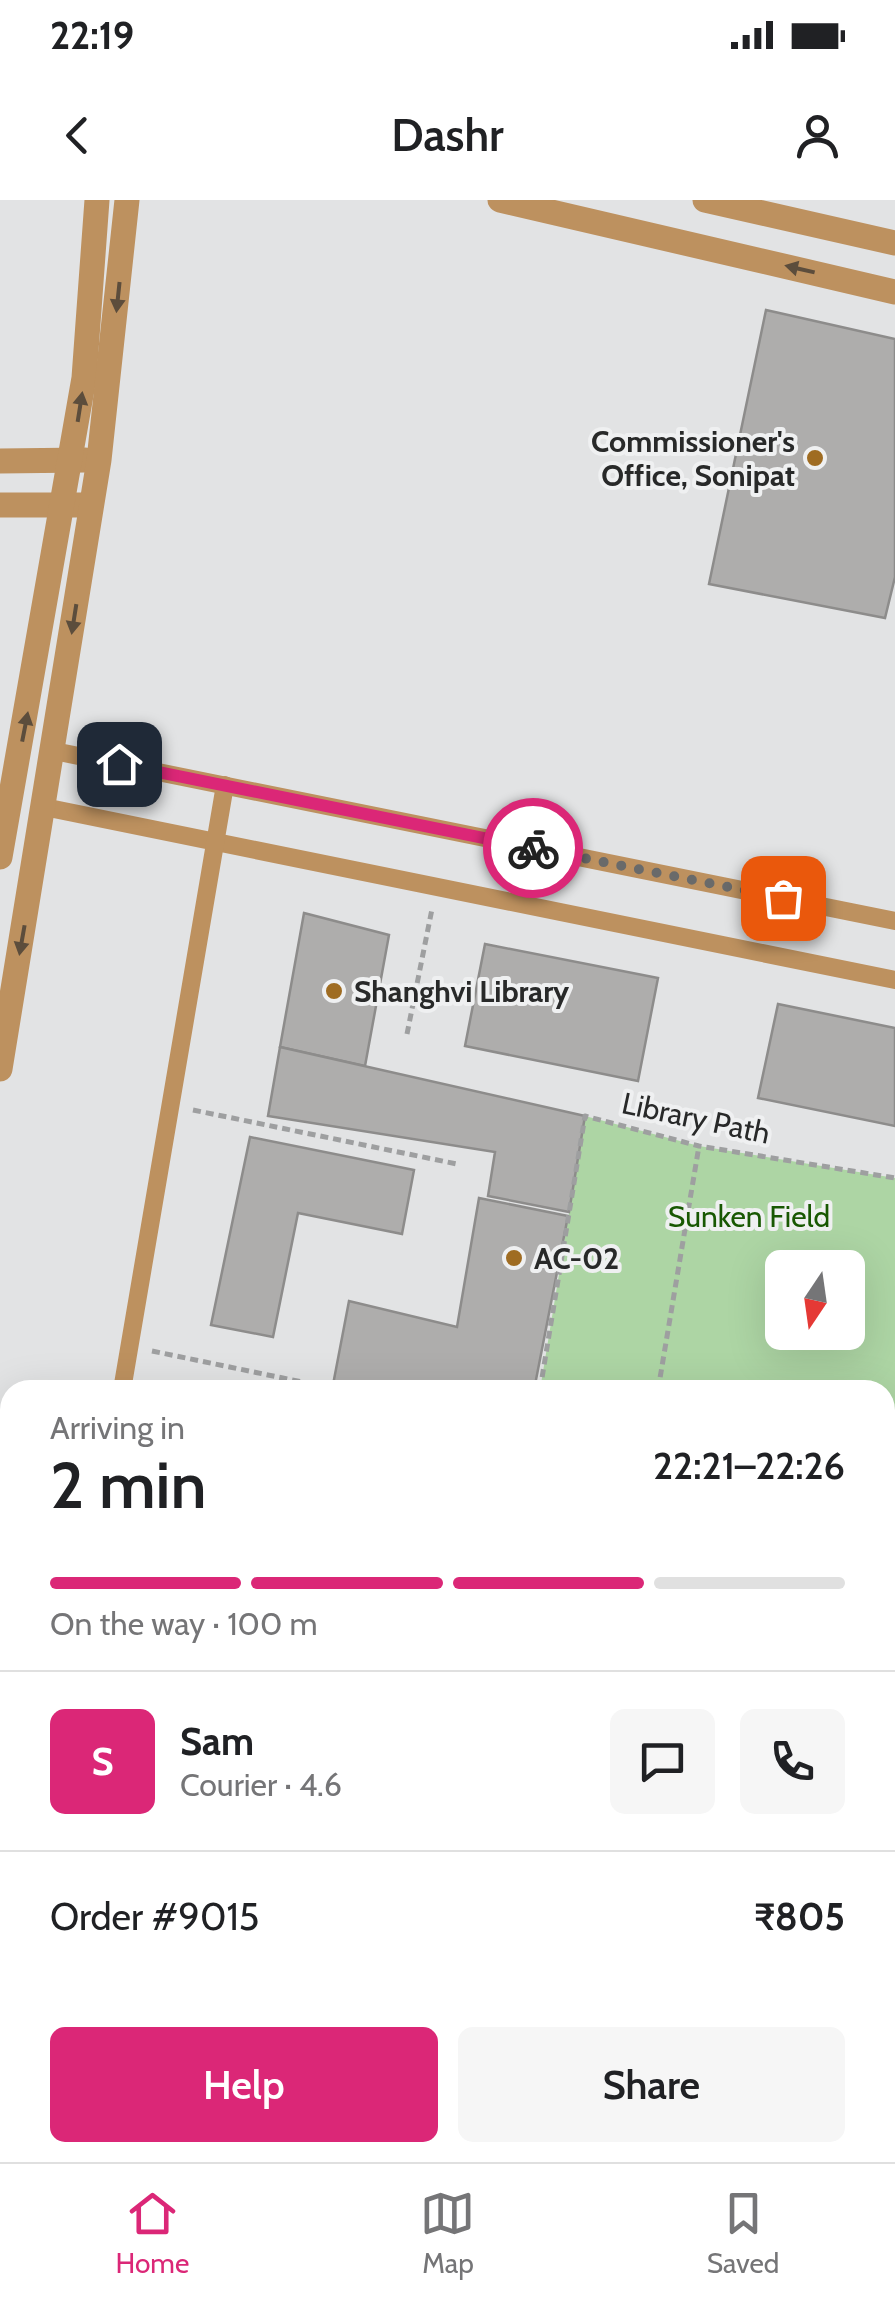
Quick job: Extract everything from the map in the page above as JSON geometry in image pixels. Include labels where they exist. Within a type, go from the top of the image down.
[{"type":"street","points":[[0,858],[84,378],[97,200]]},
{"type":"street","points":[[0,1069],[100,460],[127,200]]},
{"type":"street","points":[[500,200],[895,292]]},
{"type":"street","points":[[705,200],[895,242]]},
{"type":"street","points":[[0,461],[100,460]]},
{"type":"street","points":[[0,505],[92,506]]},
{"type":"lane","points":[[54,751],[895,921]]},
{"type":"lane","points":[[124,1380],[225,785]]},
{"type":"lane","points":[[44,807],[895,980]]},
{"type":"path","points":[[407,1034],[436,886]]},
{"type":"path","points":[[171,1105],[458,1164]]},
{"type":"path","name":"Library Path","points":[[542,1380],[585,1116],[699,1146],[895,1178]]},
{"type":"path","points":[[660,1380],[699,1146]]},
{"type":"path","points":[[130,1346],[292,1380]]},
{"type":"green space","name":"Sunken Field","points":[[585,1116],[699,1146],[895,1178],[895,1380],[542,1380]]},
{"type":"building","name":"Commissioner's Office, Sonipat","points":[[766,310],[895,339],[895,577],[885,618],[709,584]]},
{"type":"building","name":"Shanghvi Library","points":[[304,913],[389,935],[365,1066],[280,1047]]},
{"type":"building","points":[[485,944],[658,978],[638,1081],[465,1046]]},
{"type":"building","points":[[778,1004],[895,1028],[895,1126],[758,1098]]},
{"type":"building","points":[[280,1047],[585,1116],[569,1212],[488,1196],[495,1152],[268,1116]]},
{"type":"building","points":[[250,1137],[414,1170],[402,1234],[298,1213],[273,1337],[211,1325]]},
{"type":"building","name":"AC-02","points":[[479,1198],[568,1216],[536,1380],[334,1380],[349,1301],[457,1327]]},
{"type":"way so far","points":[[533,848],[783,898]]},
{"type":"place","name":"Commissioner's Office, Sonipat","points":[[815,458]]},
{"type":"place","name":"Shanghvi Library","points":[[334,991]]},
{"type":"place","name":"AC-02","points":[[514,1258]]},
{"type":"route","points":[[119,764],[533,848]]}]
